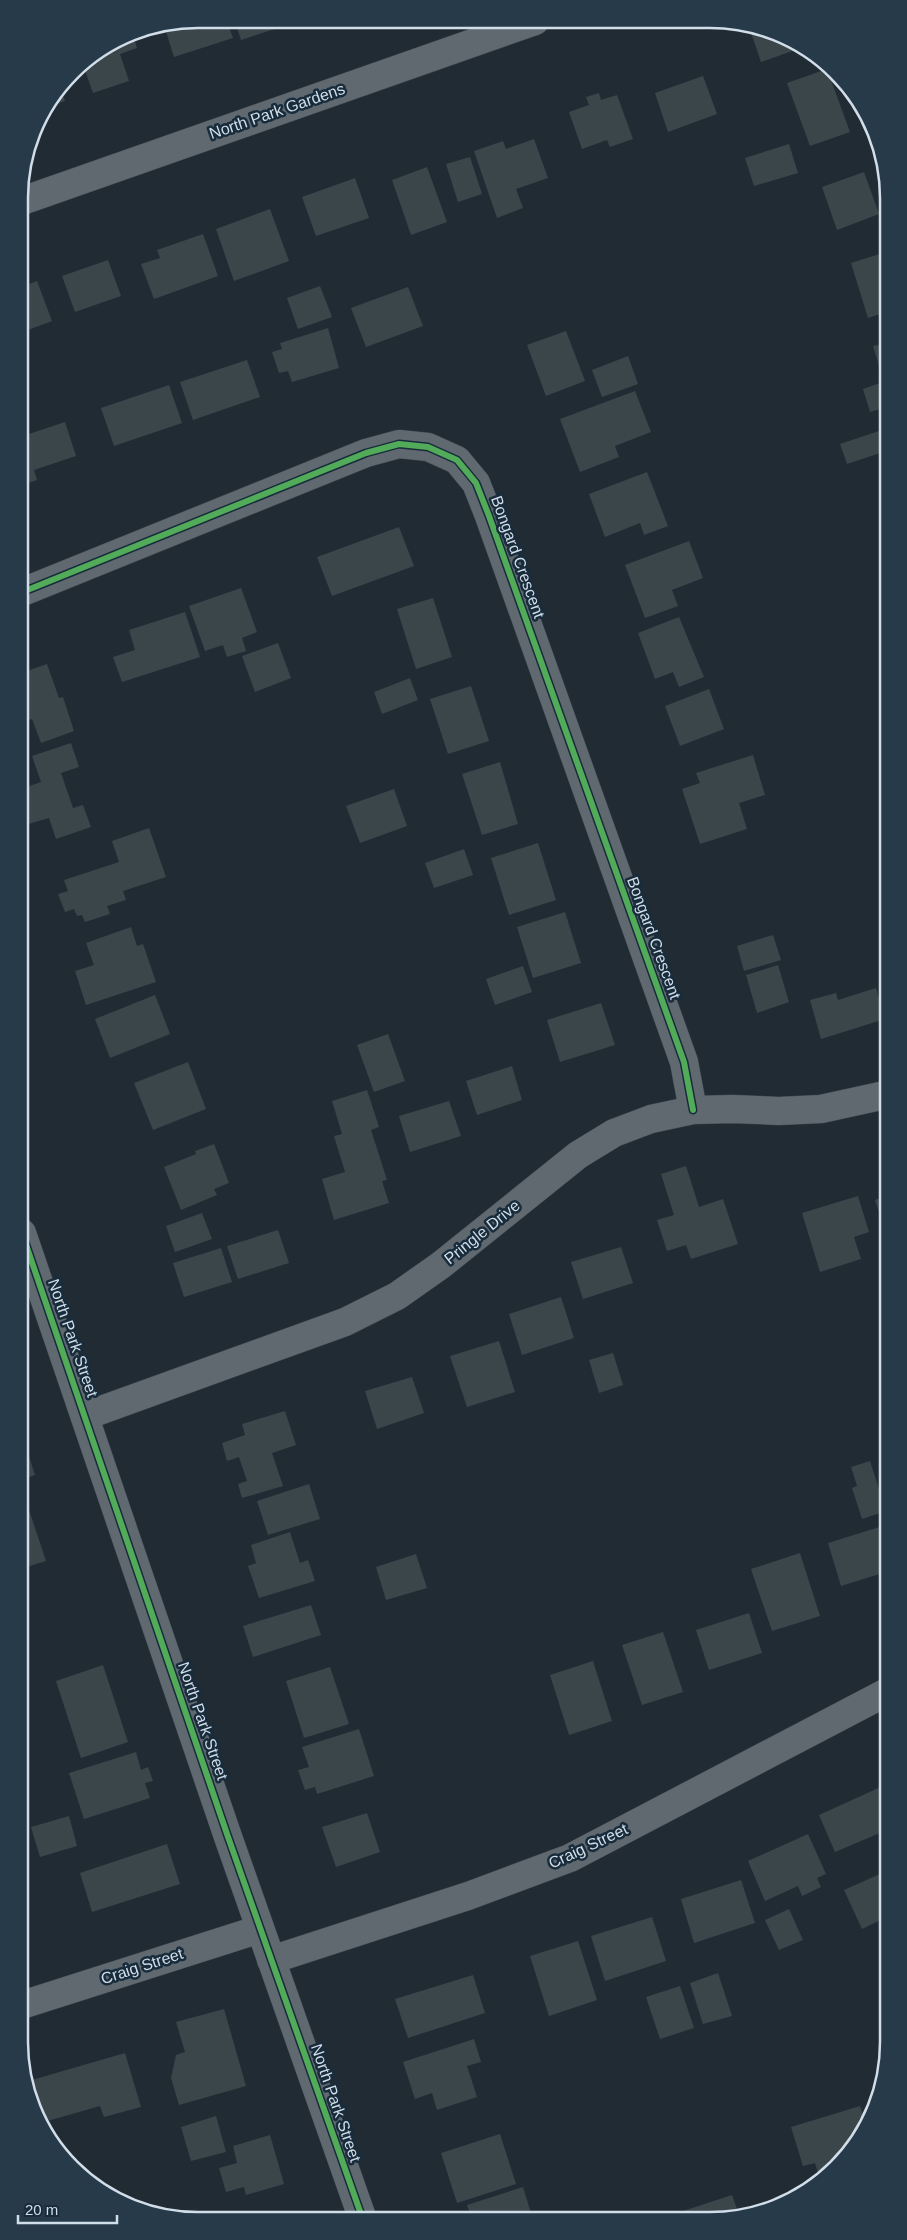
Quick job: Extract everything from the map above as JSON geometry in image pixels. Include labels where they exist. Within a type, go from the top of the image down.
[{"type":"street","name":"North Park Gardens","points":[[28,199],[515,28]]},
{"type":"street","name":"Bongard Crescent","points":[[28,590],[366,453],[399,444],[428,447],[457,460],[476,483],[489,516],[684,1062],[693,1110]]},
{"type":"street","name":"Pringle Drive","points":[[85,1416],[345,1322],[397,1296],[441,1265],[578,1155],[614,1133],[651,1118],[693,1110],[779,1111],[821,1109],[880,1096]]},
{"type":"street","name":"North Park Street","points":[[28,1250],[271,1960],[360,2212]]},
{"type":"street","name":"Craig Street","points":[[271,1960],[468,1896],[570,1858],[879,1696]]},
{"type":"street","name":"Craig Street","points":[[28,2003],[260,1928]]},
{"type":"building","points":[[229,28],[233,38],[174,57],[166,31]]},
{"type":"building","points":[[237,28],[278,28],[241,40]]},
{"type":"building","points":[[751,34],[794,50],[761,62]]},
{"type":"building","points":[[134,40],[137,48],[120,54],[129,81],[93,93],[85,71],[113,50]]},
{"type":"building","points":[[822,71],[830,77],[850,132],[810,146],[787,83]]},
{"type":"building","points":[[703,76],[717,114],[668,132],[655,93]]},
{"type":"building","points":[[599,93],[601,100],[617,95],[633,139],[610,147],[607,140],[582,149],[569,112],[589,105],[586,97]]},
{"type":"building","points":[[63,95],[65,101],[55,104]]},
{"type":"building","points":[[534,139],[548,178],[516,189],[523,208],[497,218],[474,151],[503,141],[506,149]]},
{"type":"building","points":[[789,144],[798,173],[754,186],[745,158]]},
{"type":"building","points":[[470,157],[482,194],[458,202],[446,164]]},
{"type":"building","points":[[427,167],[447,222],[411,235],[392,180]]},
{"type":"building","points":[[864,172],[879,214],[837,230],[822,187]]},
{"type":"building","points":[[355,178],[369,218],[316,236],[302,197]]},
{"type":"building","points":[[270,209],[289,261],[234,281],[216,229]]},
{"type":"building","points":[[203,234],[218,276],[154,299],[141,264],[160,258],[157,250]]},
{"type":"building","points":[[880,254],[880,314],[868,318],[851,263]]},
{"type":"building","points":[[108,260],[121,296],[75,312],[62,276]]},
{"type":"building","points":[[37,281],[52,321],[28,330],[28,284]]},
{"type":"building","points":[[320,286],[332,317],[298,329],[287,298]]},
{"type":"building","points":[[408,287],[423,326],[366,347],[351,308]]},
{"type":"building","points":[[328,328],[339,368],[292,382],[288,371],[279,373],[272,352],[282,349],[280,343]]},
{"type":"building","points":[[566,331],[585,381],[546,396],[527,345]]},
{"type":"building","points":[[880,345],[880,369],[873,346]]},
{"type":"building","points":[[628,356],[638,384],[602,397],[592,370]]},
{"type":"building","points":[[247,360],[260,397],[193,420],[180,382]]},
{"type":"building","points":[[880,383],[880,409],[870,412],[863,389]]},
{"type":"building","points":[[169,385],[182,423],[114,446],[101,408]]},
{"type":"building","points":[[635,391],[651,432],[615,446],[619,457],[580,472],[560,419]]},
{"type":"building","points":[[65,422],[76,456],[34,470],[37,480],[28,483],[28,434]]},
{"type":"building","points":[[879,431],[880,453],[847,464],[840,444]]},
{"type":"building","points":[[647,472],[668,526],[644,535],[640,523],[605,537],[589,494]]},
{"type":"building","points":[[399,527],[414,566],[332,596],[317,557]]},
{"type":"building","points":[[689,541],[703,578],[672,590],[678,606],[645,618],[625,565]]},
{"type":"building","points":[[241,588],[257,632],[242,638],[246,651],[227,657],[223,645],[205,651],[189,606]]},
{"type":"building","points":[[433,598],[452,657],[416,669],[397,609]]},
{"type":"building","points":[[185,612],[200,657],[122,682],[113,657],[135,650],[129,630]]},
{"type":"building","points":[[679,617],[704,677],[679,687],[673,672],[655,679],[638,633]]},
{"type":"building","points":[[278,643],[291,678],[255,692],[242,656]]},
{"type":"building","points":[[47,664],[59,698],[63,697],[74,731],[41,743],[32,719],[28,720],[28,671]]},
{"type":"building","points":[[410,678],[418,700],[382,714],[374,692]]},
{"type":"building","points":[[471,686],[489,741],[448,754],[430,699]]},
{"type":"building","points":[[709,689],[724,729],[680,746],[665,706]]},
{"type":"building","points":[[71,743],[79,767],[61,773],[73,808],[83,805],[91,827],[56,839],[49,818],[28,824],[28,787],[41,782],[32,756]]},
{"type":"building","points":[[753,755],[765,795],[739,803],[747,829],[700,844],[682,789],[700,783],[696,773]]},
{"type":"building","points":[[500,762],[518,824],[482,835],[462,774]]},
{"type":"building","points":[[394,789],[407,826],[360,843],[346,806]]},
{"type":"building","points":[[149,828],[166,877],[123,891],[126,900],[107,906],[110,914],[85,922],[82,915],[77,916],[74,909],[65,912],[58,894],[68,891],[64,880],[119,862],[112,841]]},
{"type":"building","points":[[538,843],[556,900],[509,915],[491,858]]},
{"type":"building","points":[[464,849],[473,875],[434,888],[425,863]]},
{"type":"building","points":[[565,912],[581,963],[533,978],[517,927]]},
{"type":"building","points":[[131,927],[137,946],[143,944],[156,982],[86,1005],[75,971],[94,965],[86,943]]},
{"type":"building","points":[[773,935],[781,960],[744,971],[737,946]]},
{"type":"building","points":[[778,965],[789,1002],[757,1013],[746,975]]},
{"type":"building","points":[[523,966],[532,992],[495,1005],[486,979]]},
{"type":"building","points":[[876,988],[880,1000],[880,1021],[821,1039],[810,1000],[836,993],[838,1000]]},
{"type":"building","points":[[155,995],[170,1034],[110,1058],[95,1019]]},
{"type":"building","points":[[601,1003],[615,1045],[560,1062],[547,1020]]},
{"type":"building","points":[[388,1034],[405,1081],[374,1092],[357,1045]]},
{"type":"building","points":[[188,1062],[206,1109],[153,1130],[134,1083]]},
{"type":"building","points":[[512,1066],[522,1100],[477,1115],[466,1081]]},
{"type":"building","points":[[367,1090],[379,1127],[371,1130],[387,1180],[382,1181],[389,1203],[334,1220],[322,1179],[345,1172],[334,1136],[342,1134],[332,1101]]},
{"type":"building","points":[[449,1101],[461,1136],[410,1152],[399,1116]]},
{"type":"building","points":[[214,1144],[229,1183],[214,1189],[217,1195],[181,1210],[164,1167],[196,1154],[195,1151]]},
{"type":"building","points":[[686,1166],[699,1207],[723,1199],[738,1244],[691,1259],[686,1245],[667,1251],[657,1220],[674,1215],[661,1174]]},
{"type":"building","points":[[858,1196],[869,1232],[854,1237],[861,1259],[820,1272],[802,1213]]},
{"type":"building","points":[[879,1198],[879,1213],[875,1200]]},
{"type":"building","points":[[202,1213],[212,1239],[175,1252],[166,1226]]},
{"type":"building","points":[[278,1230],[289,1263],[238,1279],[227,1246]]},
{"type":"building","points":[[621,1247],[633,1283],[583,1299],[571,1262]]},
{"type":"building","points":[[221,1248],[232,1282],[184,1297],[173,1263]]},
{"type":"building","points":[[561,1297],[574,1338],[522,1355],[509,1314]]},
{"type":"building","points":[[499,1341],[515,1392],[467,1407],[450,1356]]},
{"type":"building","points":[[613,1353],[623,1385],[599,1393],[589,1360]]},
{"type":"building","points":[[412,1377],[424,1413],[377,1429],[365,1391]]},
{"type":"building","points":[[285,1411],[296,1445],[272,1453],[283,1486],[242,1498],[238,1484],[247,1481],[239,1457],[227,1461],[222,1443],[245,1435],[242,1424]]},
{"type":"building","points":[[28,1453],[35,1475],[28,1477]]},
{"type":"building","points":[[870,1461],[879,1490],[879,1513],[862,1519],[852,1488],[857,1486],[851,1467]]},
{"type":"building","points":[[309,1484],[320,1519],[268,1535],[257,1501]]},
{"type":"building","points":[[28,1507],[46,1561],[28,1566]]},
{"type":"building","points":[[879,1527],[879,1574],[841,1586],[828,1543]]},
{"type":"building","points":[[290,1532],[300,1563],[308,1560],[315,1581],[259,1598],[248,1566],[256,1563],[251,1545]]},
{"type":"building","points":[[800,1553],[820,1616],[772,1631],[751,1569]]},
{"type":"building","points":[[416,1554],[427,1588],[386,1600],[376,1567]]},
{"type":"building","points":[[311,1605],[321,1635],[253,1657],[243,1626]]},
{"type":"building","points":[[749,1613],[762,1653],[709,1670],[696,1630]]},
{"type":"building","points":[[663,1632],[683,1692],[642,1705],[622,1645]]},
{"type":"building","points":[[593,1661],[612,1721],[569,1735],[550,1675]]},
{"type":"building","points":[[103,1665],[128,1742],[81,1758],[56,1681]]},
{"type":"building","points":[[330,1667],[349,1724],[304,1738],[286,1681]]},
{"type":"building","points":[[359,1729],[374,1776],[317,1794],[315,1787],[305,1790],[298,1770],[309,1767],[302,1747]]},
{"type":"building","points":[[136,1752],[141,1770],[148,1767],[153,1781],[145,1783],[150,1798],[84,1819],[69,1773]]},
{"type":"building","points":[[879,1788],[879,1833],[835,1852],[819,1815]]},
{"type":"building","points":[[367,1813],[380,1852],[336,1867],[322,1827]]},
{"type":"building","points":[[69,1816],[77,1846],[40,1857],[31,1827]]},
{"type":"building","points":[[808,1834],[826,1874],[817,1878],[821,1887],[802,1896],[798,1886],[765,1901],[748,1861]]},
{"type":"building","points":[[167,1844],[180,1884],[92,1912],[80,1873]]},
{"type":"building","points":[[879,1874],[879,1921],[862,1929],[844,1890]]},
{"type":"building","points":[[741,1880],[755,1923],[694,1943],[681,1899]]},
{"type":"building","points":[[789,1909],[803,1940],[779,1950],[765,1920]]},
{"type":"building","points":[[652,1917],[666,1961],[605,1981],[591,1936]]},
{"type":"building","points":[[578,1941],[597,2000],[549,2016],[530,1956]]},
{"type":"building","points":[[718,1973],[732,2016],[703,2024],[690,1983]]},
{"type":"building","points":[[473,1975],[485,2013],[408,2038],[395,1999]]},
{"type":"building","points":[[680,1986],[694,2028],[660,2039],[646,1997]]},
{"type":"building","points":[[224,2009],[246,2086],[179,2105],[171,2078],[176,2055],[185,2052],[176,2022]]},
{"type":"building","points":[[474,2039],[481,2062],[467,2066],[477,2097],[437,2110],[432,2093],[415,2099],[403,2062]]},
{"type":"building","points":[[125,2053],[141,2107],[104,2117],[100,2106],[47,2121],[40,2107],[32,2080]]},
{"type":"building","points":[[860,2106],[863,2115],[851,2137],[830,2163],[818,2173],[815,2163],[803,2166],[791,2127]]},
{"type":"building","points":[[216,2116],[226,2152],[191,2161],[181,2127]]},
{"type":"building","points":[[500,2134],[516,2184],[457,2203],[441,2153]]},
{"type":"building","points":[[270,2135],[284,2184],[246,2195],[244,2187],[226,2192],[219,2168],[237,2163],[233,2146]]},
{"type":"building","points":[[523,2187],[531,2212],[470,2212],[467,2205]]},
{"type":"building","points":[[732,2195],[737,2210],[709,2212],[683,2211]]},
{"type":"cycle path","points":[[28,590],[366,453],[399,444],[428,447],[457,460],[476,483],[489,516],[684,1062],[693,1110]]},
{"type":"cycle path","points":[[28,1251],[227,1834],[360,2212]]}]
